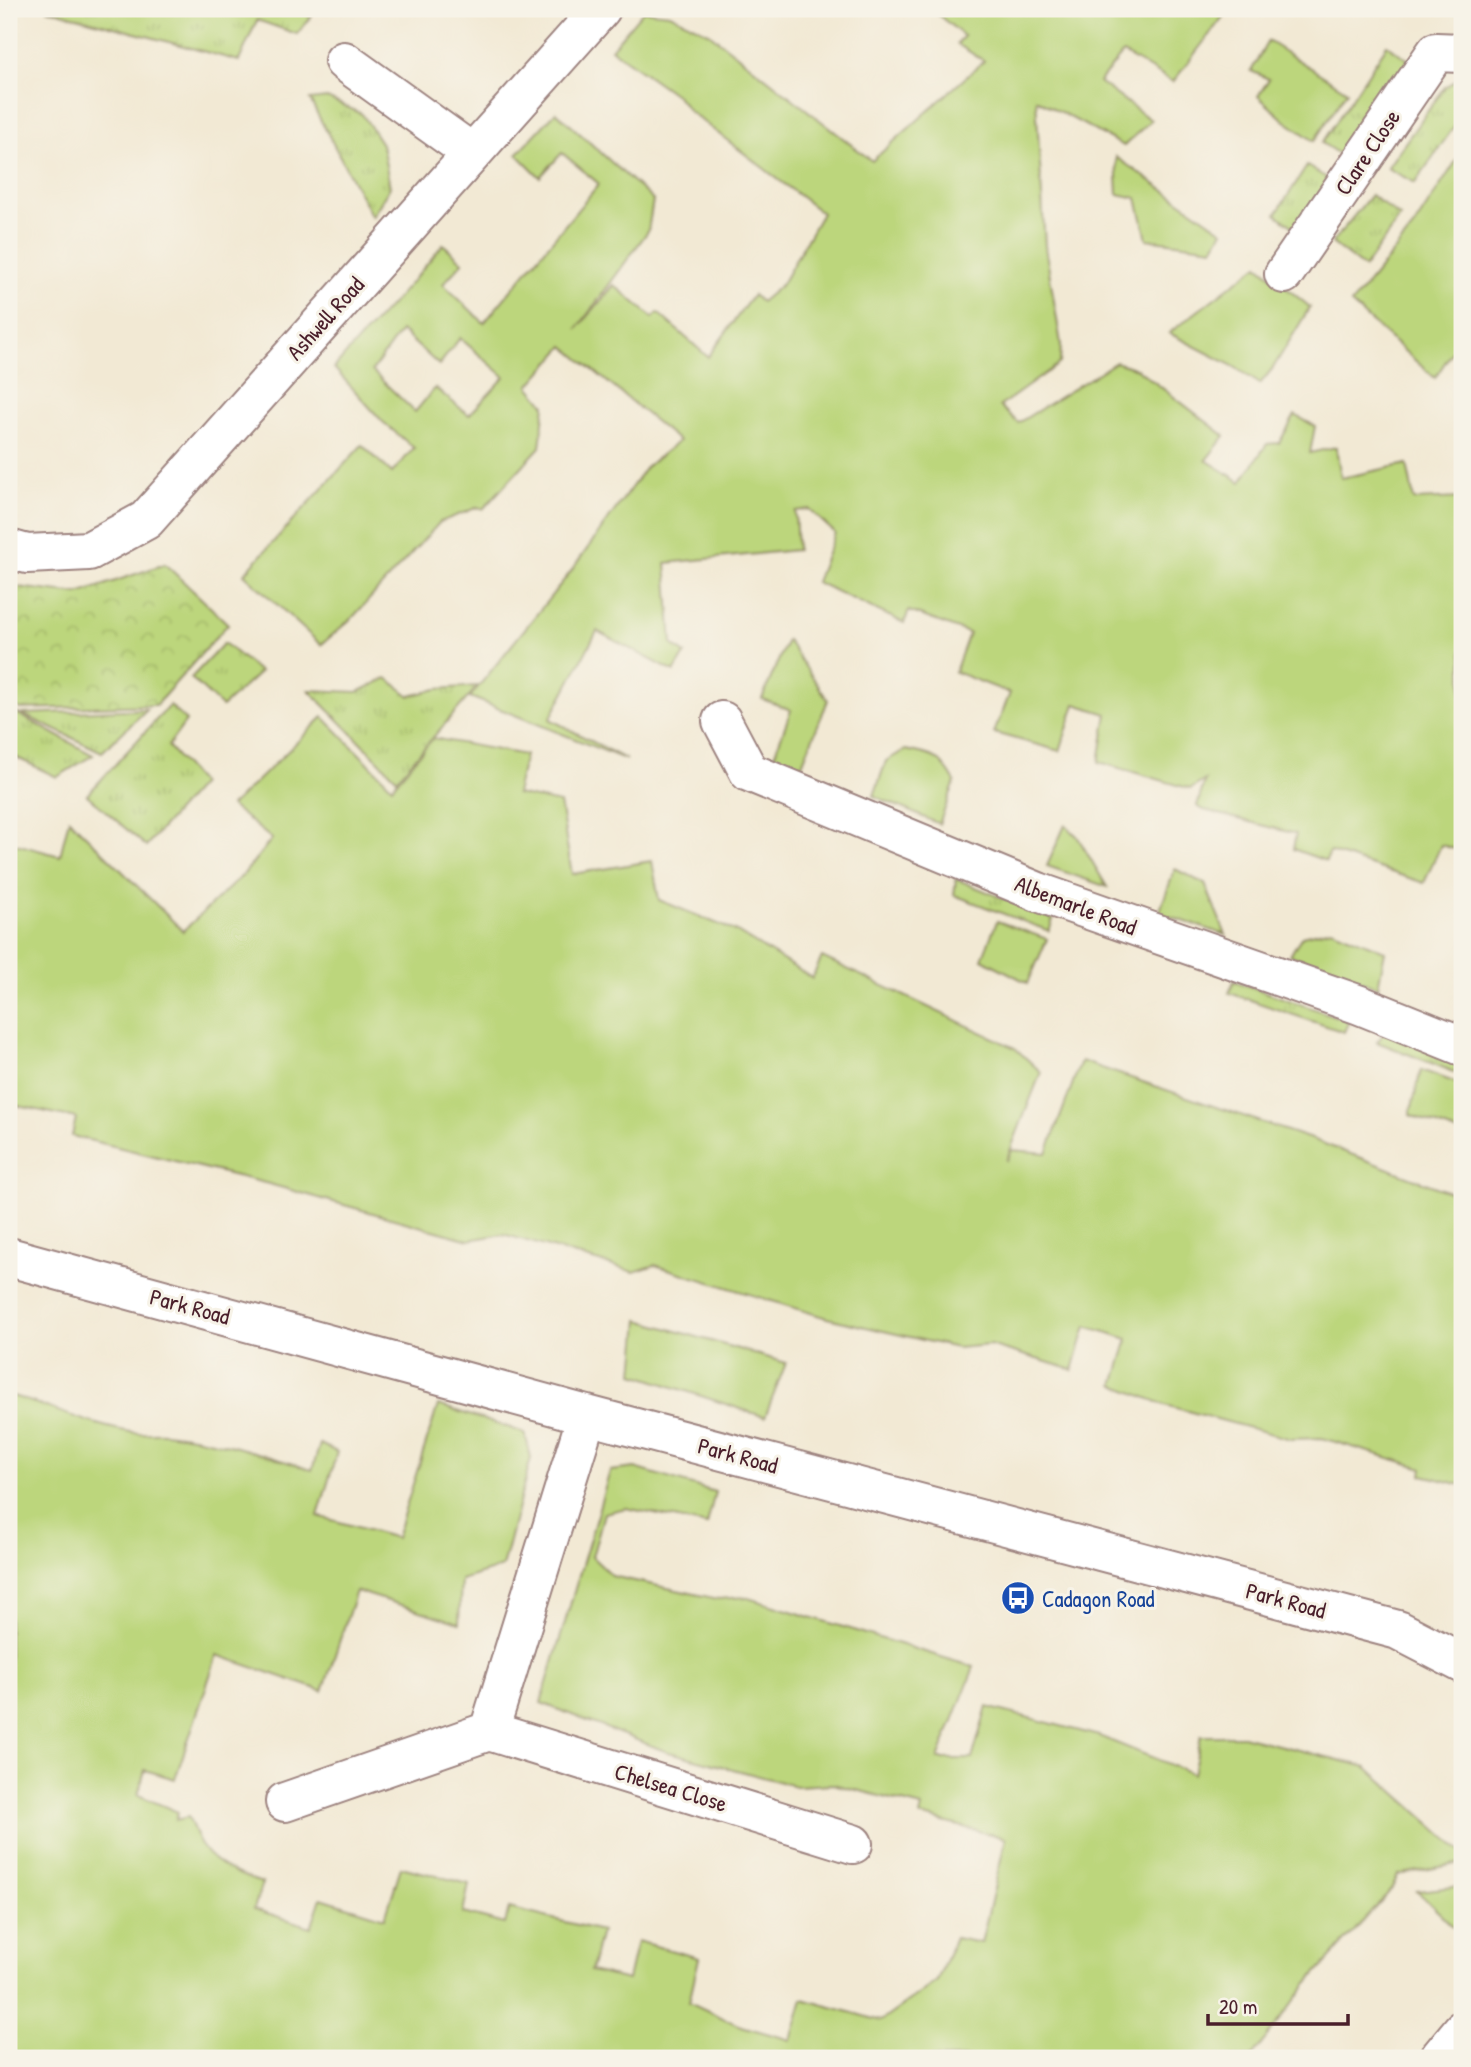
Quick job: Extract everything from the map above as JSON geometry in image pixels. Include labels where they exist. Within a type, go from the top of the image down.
[{"type":"street","name":"Ashwell Road","points":[[9,549],[27,554],[89,551],[146,520],[601,9]]},
{"type":"street","name":"Clare Close","points":[[1284,274],[1436,52],[1462,53]]},
{"type":"street","points":[[344,61],[472,153]]},
{"type":"street","name":"Albemarle Road","points":[[722,721],[749,772],[1038,892],[1217,957],[1360,1004],[1462,1046]]},
{"type":"street","name":"Park Road","points":[[9,1257],[587,1415],[1398,1630],[1462,1663]]},
{"type":"street","points":[[285,1802],[489,1731],[587,1415]]},
{"type":"street","name":"Chelsea Close","points":[[489,1731],[853,1844]]},
{"type":"street","points":[[1439,2058],[1462,2029]]},
{"type":"green space","points":[[47,9],[286,9],[312,16],[297,34],[257,20],[239,61]]},
{"type":"green space","points":[[931,9],[1229,9],[1173,82],[1123,53],[1099,82],[1151,120],[1124,146],[1036,99],[1045,246],[1061,344],[1060,363],[1000,406],[1018,423],[1116,362],[1137,369],[1225,436],[1206,460],[1241,482],[1267,444],[1279,443],[1295,415],[1315,426],[1310,453],[1336,447],[1341,478],[1407,464],[1414,500],[1462,498],[1462,851],[1441,845],[1424,883],[1330,852],[1326,861],[1293,849],[1296,834],[1204,810],[1197,806],[1205,780],[1191,789],[1099,762],[1107,714],[1075,704],[1060,751],[994,733],[1010,693],[955,672],[969,633],[909,611],[904,623],[816,582],[835,533],[809,509],[795,511],[797,550],[666,563],[672,644],[685,654],[674,672],[597,631],[550,719],[627,760],[470,697],[569,574],[647,466],[679,441],[564,346],[529,386],[545,405],[540,447],[483,509],[478,507],[440,522],[353,617],[321,645],[244,574],[362,445],[392,473],[414,448],[383,422],[334,368],[443,244],[463,262],[443,284],[484,323],[599,184],[562,153],[540,177],[517,154],[556,112],[653,200],[648,231],[577,329],[614,285],[653,318],[658,313],[708,357],[753,295],[761,302],[782,284],[822,213],[689,111],[677,96],[611,49],[643,11],[670,14],[709,33],[872,161],[984,61],[957,44],[964,36]],"holes":[[[401,331],[439,365],[460,338],[505,377],[469,415],[435,388],[415,412],[372,371]]]},
{"type":"green space","points":[[1268,41],[1347,91],[1314,141],[1284,120],[1258,96],[1269,79],[1251,71]]},
{"type":"green space","points":[[1387,45],[1416,65],[1345,158],[1322,143]]},
{"type":"green space","points":[[1462,76],[1462,115],[1415,183],[1387,168],[1445,87]]},
{"type":"green space","points":[[327,98],[362,114],[382,144],[390,187],[372,217],[310,100]]},
{"type":"green space","points":[[1462,152],[1462,336],[1435,378],[1351,304],[1413,228]]},
{"type":"green space","points":[[1116,157],[1223,231],[1213,248],[1147,239],[1137,198],[1118,194]]},
{"type":"green space","points":[[1307,166],[1330,180],[1295,228],[1276,214]]},
{"type":"green space","points":[[1371,195],[1400,217],[1364,268],[1332,243]]},
{"type":"green space","points":[[1258,265],[1310,307],[1273,368],[1260,384],[1233,366],[1169,333]]},
{"type":"green space","points":[[165,564],[228,624],[156,705],[20,709],[9,703],[9,586],[78,594]]},
{"type":"green space","points":[[787,640],[828,700],[801,767],[774,756],[791,710],[762,699]]},
{"type":"green space","points":[[224,643],[260,672],[222,707],[191,678]]},
{"type":"green space","points":[[387,678],[410,696],[437,689],[478,686],[397,779],[309,690],[358,692]]},
{"type":"green space","points":[[170,705],[186,721],[168,746],[201,784],[146,846],[87,795]]},
{"type":"green space","points":[[9,709],[93,755],[57,777],[9,754]]},
{"type":"green space","points":[[147,709],[102,752],[22,714]]},
{"type":"green space","points":[[323,717],[392,787],[433,738],[525,755],[516,794],[560,803],[572,874],[652,861],[659,900],[735,931],[812,978],[822,957],[1015,1048],[1041,1072],[1006,1161],[1012,1150],[1047,1153],[1081,1061],[1314,1140],[1462,1197],[1462,1485],[1422,1475],[1423,1468],[1322,1438],[1291,1439],[1165,1405],[1114,1385],[1128,1339],[1086,1326],[1073,1370],[990,1345],[957,1348],[827,1318],[655,1265],[634,1272],[503,1234],[469,1240],[269,1184],[72,1136],[76,1118],[9,1104],[9,842],[60,856],[69,819],[183,931],[243,875],[272,839],[231,806]]},
{"type":"green space","points":[[905,750],[935,758],[955,782],[939,824],[874,796],[886,761]]},
{"type":"green space","points":[[1065,825],[1077,836],[1107,887],[1047,866]]},
{"type":"green space","points":[[1175,869],[1205,884],[1226,935],[1159,913]]},
{"type":"green space","points":[[956,879],[1053,919],[1049,931],[954,895]]},
{"type":"green space","points":[[997,921],[1047,939],[1028,983],[982,959]]},
{"type":"green space","points":[[1331,929],[1385,951],[1378,987],[1290,955],[1302,936]]},
{"type":"green space","points":[[1234,981],[1349,1021],[1344,1032],[1229,993]]},
{"type":"green space","points":[[1385,1032],[1462,1064],[1462,1075],[1377,1042]]},
{"type":"green space","points":[[1421,1070],[1462,1085],[1462,1134],[1410,1115]]},
{"type":"green space","points":[[639,1320],[786,1363],[765,1417],[634,1374]]},
{"type":"green space","points":[[9,1395],[121,1430],[202,1439],[312,1470],[320,1444],[337,1452],[318,1516],[396,1538],[438,1405],[525,1433],[531,1458],[502,1567],[461,1580],[459,1623],[356,1591],[323,1691],[217,1655],[175,1779],[145,1770],[138,1795],[178,1812],[176,1820],[188,1817],[201,1844],[214,1860],[238,1874],[262,1883],[254,1909],[311,1927],[321,1898],[385,1918],[401,1867],[469,1884],[463,1913],[505,1924],[509,1908],[601,1931],[591,1971],[628,1980],[637,1941],[699,1958],[689,2002],[738,2025],[791,2040],[803,1999],[881,2021],[937,1981],[955,1938],[981,1943],[1006,1838],[920,1816],[922,1807],[833,1784],[796,1786],[665,1751],[541,1703],[610,1471],[635,1468],[715,1492],[707,1525],[626,1508],[604,1513],[592,1557],[612,1576],[718,1599],[745,1597],[974,1667],[938,1759],[972,1759],[987,1707],[1099,1736],[1193,1774],[1201,1736],[1242,1736],[1367,1767],[1462,1852],[1462,1863],[1398,1875],[1391,1890],[1308,1983],[1251,2058],[9,2058]]},
{"type":"green space","points":[[1462,1886],[1462,1935],[1417,1891]]},
{"type":"place","name":"Cadagon Road","points":[[1018,1598]]}]
